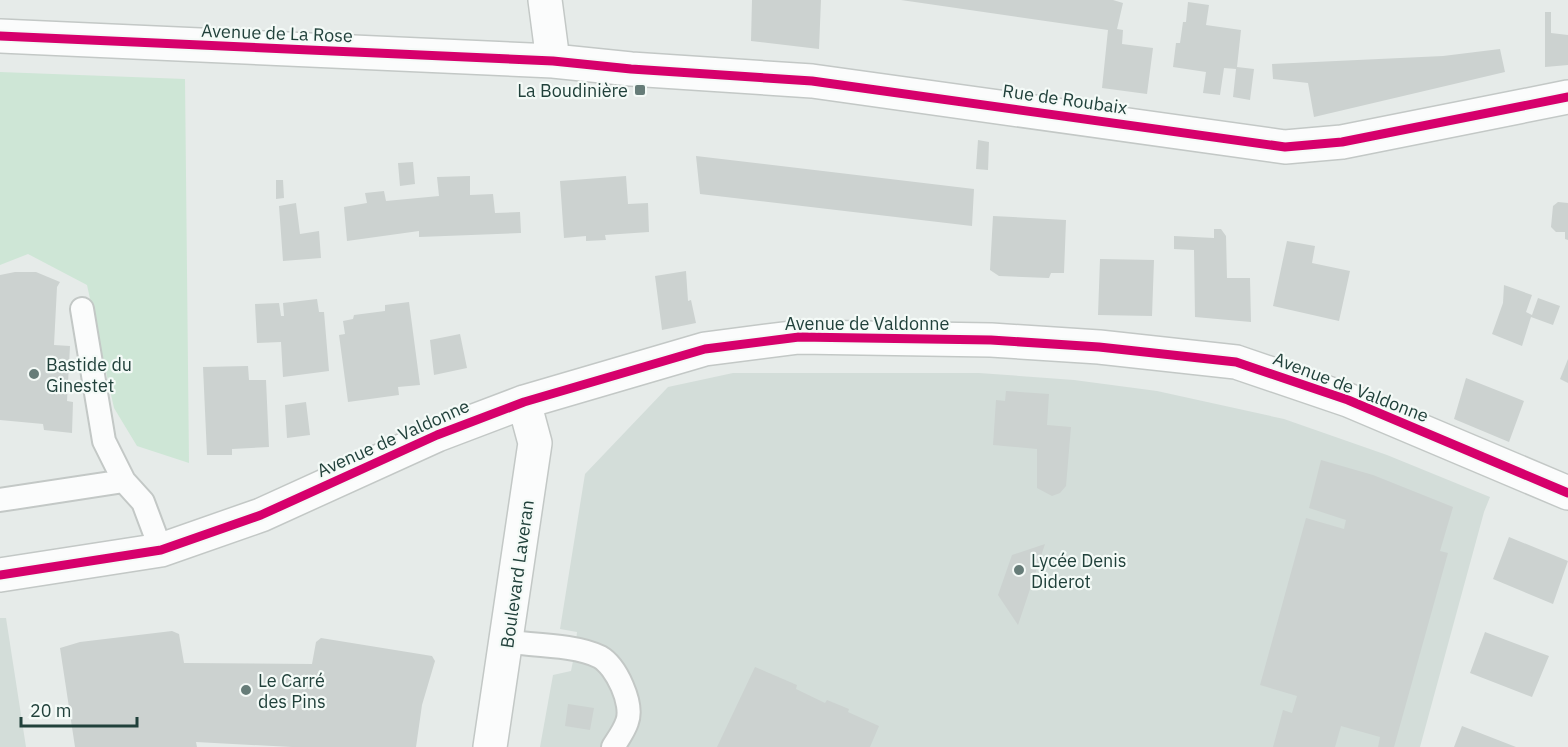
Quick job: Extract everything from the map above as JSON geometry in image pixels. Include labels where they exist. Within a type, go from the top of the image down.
[{"type":"street","points":[[545,0],[553,61]]},
{"type":"street","name":"Avenue de La Rose","points":[[0,36],[553,61]]},
{"type":"street","name":"Rue de Roubaix","points":[[553,61],[631,69],[812,81],[1285,147],[1342,142],[1568,97]]},
{"type":"street","name":"Avenue de Valdonne","points":[[0,575],[160,550],[261,515],[437,435],[525,402],[705,349],[800,337],[991,340],[1099,346],[1236,362],[1348,400],[1568,493]]},
{"type":"street","name":"Boulevard Laveran","points":[[490,747],[535,443],[525,402]]},
{"type":"lane","points":[[82,309],[104,441],[124,481],[143,502],[160,550]]},
{"type":"lane","points":[[0,500],[124,481]]},
{"type":"lane","points":[[507,642],[575,651],[600,657],[615,674],[626,694],[628,720],[614,747]]},
{"type":"shaded area","name":"Lycée Denis Diderot","points":[[733,373],[979,373],[1074,380],[1157,391],[1284,419],[1387,455],[1490,497],[1420,747],[540,747],[553,675],[571,671],[575,651],[577,632],[560,629],[585,474],[668,387]]},
{"type":"shaded area","points":[[0,618],[6,618],[26,747],[0,747]]},
{"type":"green space","points":[[0,72],[185,79],[189,463],[137,446],[114,408],[87,285],[28,254],[0,265]]},
{"type":"building","points":[[752,0],[821,0],[819,49],[751,41]]},
{"type":"building","points":[[901,0],[1113,0],[1123,3],[1117,29],[1123,30],[1122,44],[1153,48],[1147,94],[1102,88],[1108,30]]},
{"type":"building","points":[[1188,2],[1209,5],[1206,25],[1241,30],[1237,67],[1254,69],[1250,100],[1233,97],[1236,69],[1224,68],[1220,95],[1203,93],[1206,72],[1173,67],[1176,43],[1180,43],[1183,22],[1186,22]]},
{"type":"building","points":[[1545,12],[1551,12],[1551,33],[1568,35],[1568,65],[1545,67]]},
{"type":"building","points":[[1500,49],[1505,72],[1314,117],[1308,83],[1273,79],[1272,64],[1443,56]]},
{"type":"building","points":[[978,140],[989,142],[988,170],[976,169]]},
{"type":"building","points":[[696,156],[974,189],[972,226],[700,194]]},
{"type":"building","points":[[413,162],[415,184],[400,186],[398,163]]},
{"type":"building","points":[[470,176],[470,195],[493,194],[495,213],[520,212],[521,233],[419,237],[419,231],[347,241],[344,207],[367,203],[365,193],[384,191],[386,201],[439,196],[437,177]]},
{"type":"building","points":[[626,176],[628,204],[648,203],[649,232],[605,235],[606,240],[586,241],[586,236],[564,238],[560,181]]},
{"type":"building","points":[[276,180],[283,180],[284,198],[276,199]]},
{"type":"building","points":[[1558,202],[1568,203],[1568,240],[1565,239],[1565,232],[1556,232],[1551,227],[1553,206]]},
{"type":"building","points":[[296,203],[300,234],[319,231],[321,258],[283,261],[279,206]]},
{"type":"building","points":[[993,216],[1066,220],[1064,273],[1051,273],[1049,278],[999,276],[990,270]]},
{"type":"building","points":[[1214,229],[1221,229],[1226,236],[1227,278],[1250,278],[1251,322],[1195,317],[1194,250],[1174,249],[1174,236],[1214,238]]},
{"type":"building","points":[[1287,241],[1315,246],[1312,263],[1350,271],[1339,321],[1273,306]]},
{"type":"building","points":[[1100,259],[1154,260],[1152,316],[1098,315]]},
{"type":"building","points":[[686,271],[688,301],[691,300],[696,323],[662,330],[655,276]]},
{"type":"building","points":[[36,272],[60,282],[57,287],[54,345],[70,346],[67,401],[73,402],[72,433],[44,430],[43,424],[0,420],[0,275]]},
{"type":"building","points":[[1504,285],[1532,295],[1526,312],[1532,315],[1538,298],[1560,306],[1553,325],[1531,317],[1522,346],[1492,334],[1503,303]]},
{"type":"building","points":[[317,299],[319,312],[324,312],[329,371],[283,377],[281,342],[257,343],[255,304],[279,303],[281,316],[284,316],[283,303]]},
{"type":"building","points":[[409,302],[420,385],[398,387],[399,395],[348,402],[339,335],[345,334],[343,321],[353,319],[354,315],[385,311],[385,305]]},
{"type":"building","points":[[460,334],[467,368],[434,375],[430,340]]},
{"type":"building","points":[[1568,359],[1568,383],[1560,379]]},
{"type":"building","points":[[248,366],[249,380],[266,380],[269,447],[232,449],[232,455],[207,455],[203,367]]},
{"type":"building","points":[[1466,378],[1524,401],[1509,442],[1454,419]]},
{"type":"building","points":[[1006,391],[1049,394],[1047,425],[1071,427],[1066,486],[1060,493],[1052,496],[1037,488],[1037,449],[993,445],[996,400],[1005,401]]},
{"type":"building","points":[[306,402],[310,435],[287,438],[285,405]]},
{"type":"building","points":[[1321,460],[1373,475],[1453,507],[1440,551],[1448,553],[1394,747],[1378,747],[1380,737],[1341,726],[1335,747],[1273,747],[1283,710],[1292,713],[1297,696],[1260,685],[1306,518],[1344,529],[1346,520],[1309,508]]},
{"type":"building","points":[[1509,537],[1568,561],[1553,604],[1493,579]]},
{"type":"building","points":[[1045,544],[1018,625],[998,595],[1012,555]]},
{"type":"building","name":"Le Carré des Pins","points":[[172,631],[179,634],[184,663],[312,664],[316,642],[321,638],[432,656],[435,661],[422,705],[416,747],[292,747],[196,742],[197,747],[75,747],[60,648],[80,642]]},
{"type":"building","points":[[1485,632],[1549,656],[1532,697],[1470,673]]},
{"type":"building","points":[[755,667],[797,685],[796,689],[825,703],[827,700],[849,709],[848,712],[879,726],[870,747],[717,747]]},
{"type":"building","points":[[568,704],[594,708],[590,730],[565,726]]},
{"type":"building","points":[[1462,726],[1516,747],[1454,747]]},
{"type":"cycle path","points":[[0,36],[553,61],[631,69],[812,81],[1285,147],[1342,142],[1568,97]]},
{"type":"cycle path","points":[[0,575],[161,550],[261,515],[437,435],[524,402],[705,349],[799,337],[991,340],[1099,347],[1236,362],[1348,400],[1568,493]]},
{"type":"place","name":"La Boudinière","points":[[640,90]]},
{"type":"place","name":"Bastide du Ginestet","points":[[34,374]]},
{"type":"place","name":"Lycée Denis Diderot","points":[[1019,570]]},
{"type":"place","name":"Le Carré des Pins","points":[[246,690]]}]
